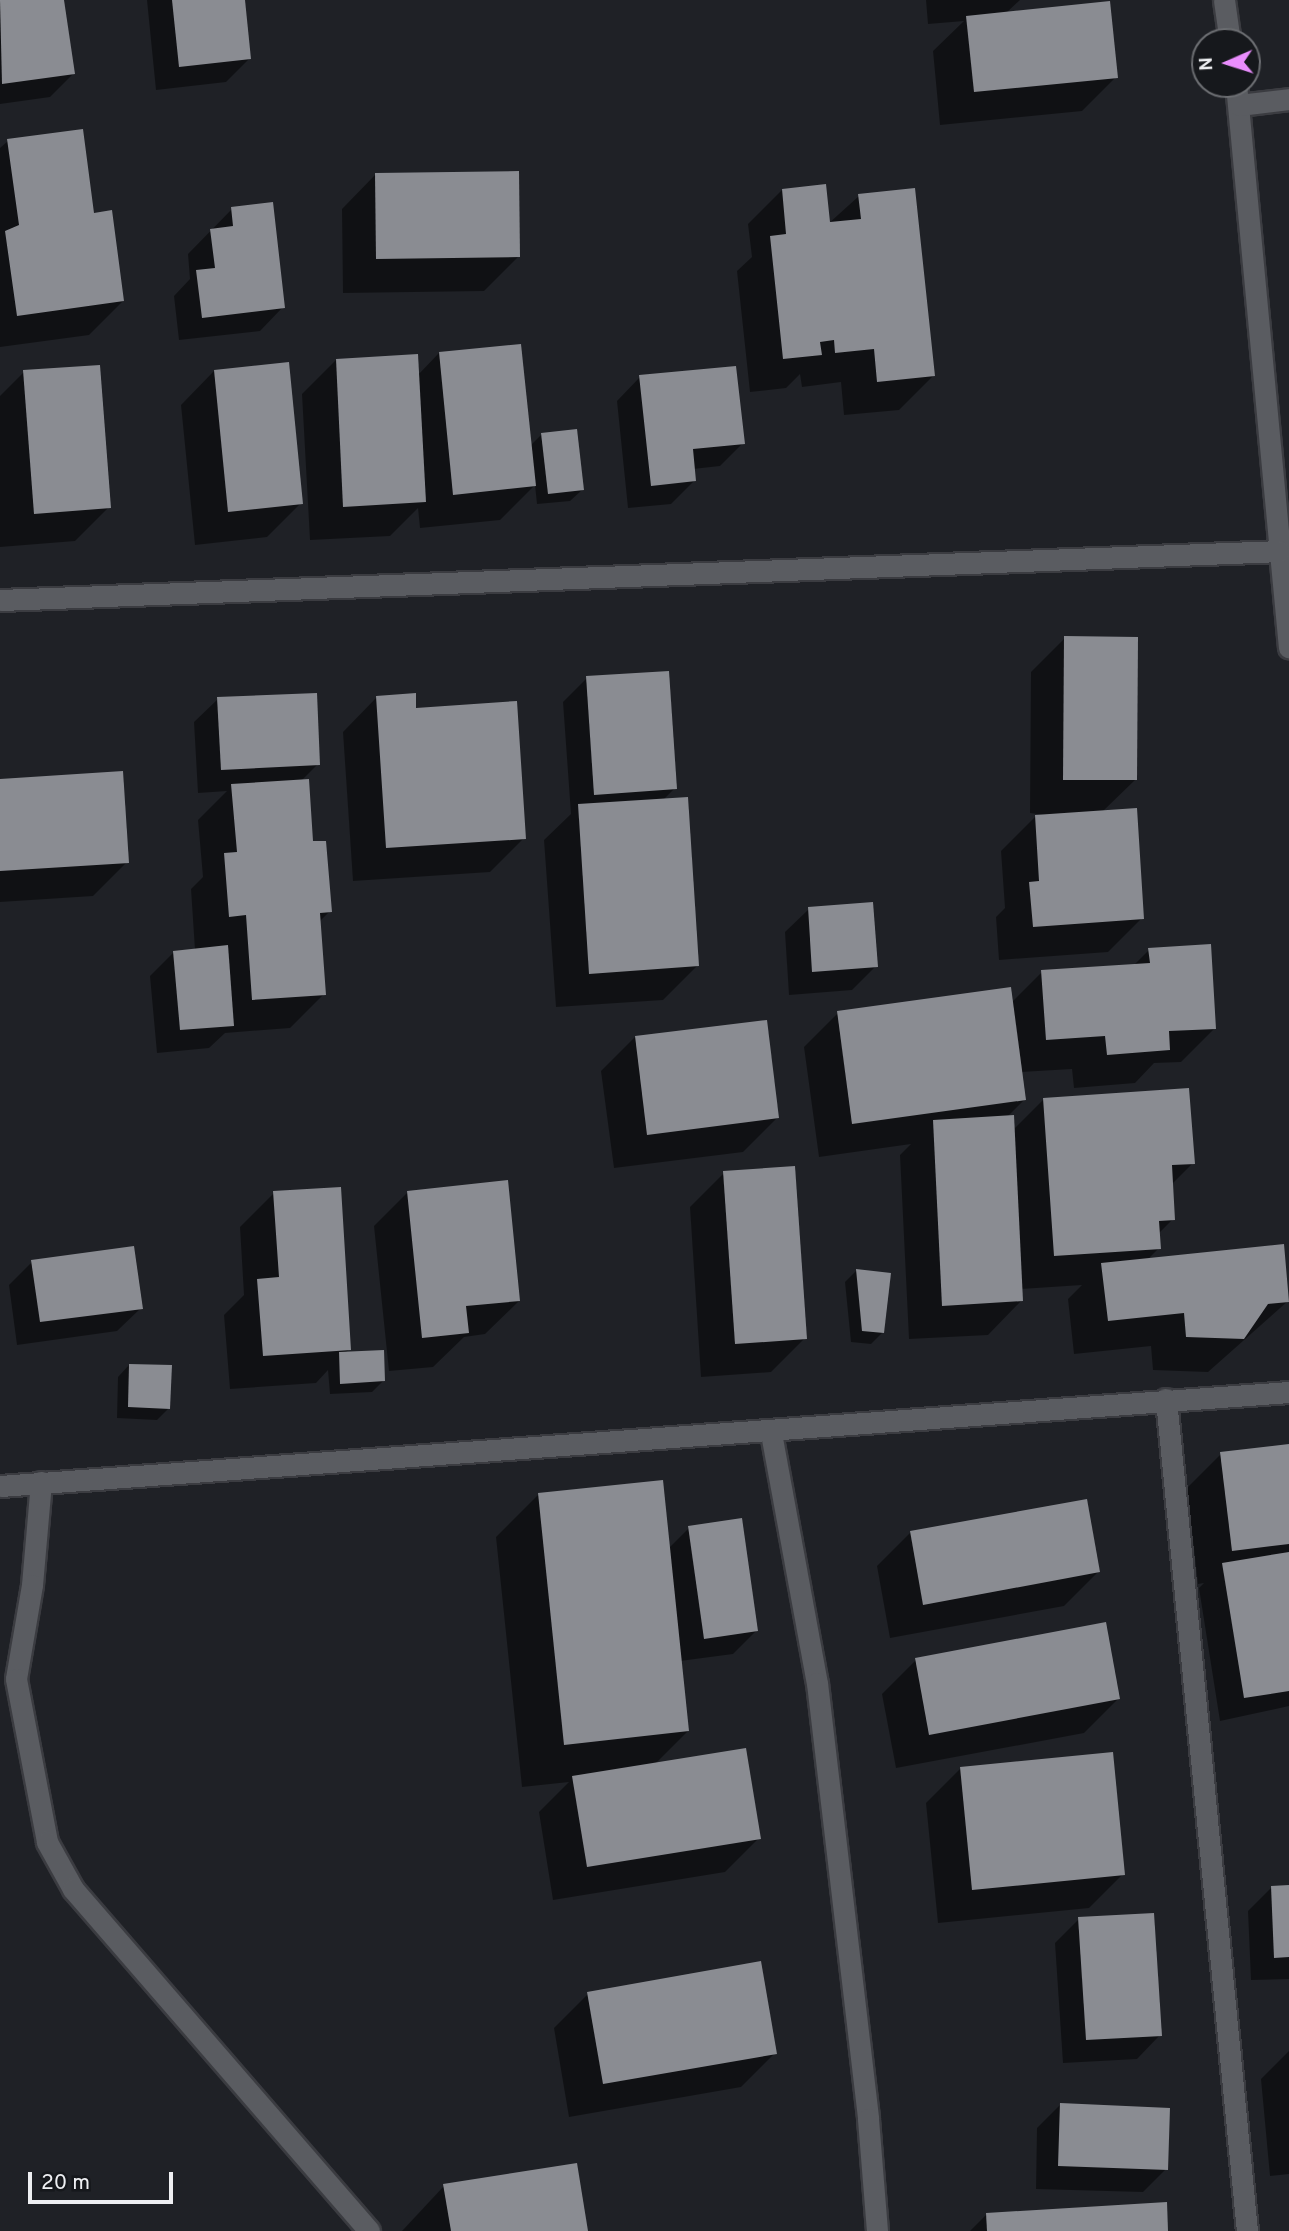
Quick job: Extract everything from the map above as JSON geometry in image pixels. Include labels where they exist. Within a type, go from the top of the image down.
[{"type":"street","points":[[1224,0],[1228,28]]},
{"type":"street","points":[[1261,96],[1289,99]]},
{"type":"street","points":[[1238,98],[1289,648]]},
{"type":"street","points":[[0,600],[1279,551]]},
{"type":"street","points":[[0,1486],[771,1433],[1166,1399],[1289,1392]]},
{"type":"street","points":[[1166,1399],[1247,2231]]},
{"type":"street","points":[[771,1433],[817,1683],[868,2119],[877,2231]]},
{"type":"street","points":[[41,1482],[32,1585],[16,1679],[47,1843],[73,1889],[369,2231]]},
{"type":"building","points":[[0,0],[64,0],[75,74],[2,84]]},
{"type":"building","points":[[172,0],[245,0],[251,59],[179,67]]},
{"type":"building","points":[[1110,1],[1118,78],[974,92],[966,16]]},
{"type":"building","points":[[83,129],[94,213],[112,210],[124,301],[17,316],[5,231],[19,225],[7,139]]},
{"type":"building","points":[[519,171],[520,257],[376,259],[375,173]]},
{"type":"building","points":[[826,184],[830,222],[861,219],[858,194],[915,188],[935,376],[877,382],[874,349],[835,353],[834,340],[820,342],[822,355],[783,359],[770,236],[786,234],[782,189]]},
{"type":"building","points":[[273,202],[285,308],[202,318],[196,270],[215,268],[210,229],[233,226],[231,207]]},
{"type":"building","points":[[521,344],[536,486],[453,495],[439,352]]},
{"type":"building","points":[[418,354],[426,502],[343,507],[336,359]]},
{"type":"building","points":[[289,362],[303,504],[228,512],[214,370]]},
{"type":"building","points":[[100,365],[111,508],[34,514],[23,370]]},
{"type":"building","points":[[736,366],[745,444],[693,449],[696,481],[651,486],[639,375]]},
{"type":"building","points":[[577,429],[584,490],[548,494],[541,433]]},
{"type":"building","points":[[1064,636],[1138,637],[1137,780],[1063,780]]},
{"type":"building","points":[[669,671],[677,789],[594,795],[586,676]]},
{"type":"building","points":[[317,693],[320,765],[221,770],[217,697]]},
{"type":"building","points":[[416,693],[416,708],[517,701],[526,839],[386,848],[376,696]]},
{"type":"building","points":[[123,771],[129,863],[0,871],[0,779]]},
{"type":"building","points":[[309,779],[313,841],[326,841],[332,912],[320,913],[326,995],[252,1000],[246,915],[229,917],[224,853],[237,852],[231,784]]},
{"type":"building","points":[[688,797],[699,966],[589,974],[578,804]]},
{"type":"building","points":[[1137,808],[1144,919],[1033,927],[1029,882],[1039,881],[1035,815]]},
{"type":"building","points":[[873,902],[878,967],[812,972],[808,907]]},
{"type":"building","points":[[1211,944],[1216,1029],[1169,1031],[1170,1050],[1107,1055],[1105,1036],[1046,1040],[1041,970],[1150,963],[1148,948]]},
{"type":"building","points":[[228,945],[234,1026],[180,1030],[173,951]]},
{"type":"building","points":[[1011,987],[1026,1100],[852,1124],[837,1011]]},
{"type":"building","points":[[767,1020],[779,1118],[647,1135],[635,1036]]},
{"type":"building","points":[[1189,1088],[1195,1164],[1172,1165],[1175,1220],[1159,1221],[1161,1249],[1054,1256],[1043,1098]]},
{"type":"building","points":[[1014,1115],[1023,1301],[942,1306],[933,1120]]},
{"type":"building","points":[[795,1166],[807,1339],[735,1344],[723,1171]]},
{"type":"building","points":[[508,1180],[520,1301],[466,1306],[469,1333],[422,1338],[407,1191]]},
{"type":"building","points":[[341,1187],[351,1350],[263,1356],[257,1279],[279,1277],[273,1191]]},
{"type":"building","points":[[1284,1244],[1289,1302],[1268,1304],[1244,1339],[1186,1337],[1184,1313],[1108,1321],[1101,1263]]},
{"type":"building","points":[[134,1246],[143,1309],[40,1322],[31,1260]]},
{"type":"building","points":[[856,1269],[891,1273],[884,1333],[862,1331]]},
{"type":"building","points":[[384,1350],[385,1381],[340,1384],[339,1352]]},
{"type":"building","points":[[129,1364],[172,1365],[170,1409],[128,1407]]},
{"type":"building","points":[[1289,1444],[1289,1544],[1232,1551],[1220,1452]]},
{"type":"building","points":[[663,1480],[689,1731],[564,1745],[538,1493]]},
{"type":"building","points":[[1087,1499],[1100,1572],[923,1605],[910,1531]]},
{"type":"building","points":[[742,1518],[758,1631],[704,1639],[688,1526]]},
{"type":"building","points":[[1289,1552],[1289,1691],[1244,1698],[1222,1563]]},
{"type":"building","points":[[1106,1622],[1120,1699],[929,1735],[915,1658]]},
{"type":"building","points":[[746,1748],[761,1839],[587,1867],[572,1776]]},
{"type":"building","points":[[1113,1752],[1125,1875],[972,1890],[960,1767]]},
{"type":"building","points":[[1289,1885],[1289,1957],[1274,1958],[1271,1886]]},
{"type":"building","points":[[1154,1913],[1162,2036],[1086,2040],[1078,1917]]},
{"type":"building","points":[[761,1961],[777,2054],[603,2084],[587,1992]]},
{"type":"building","points":[[1060,2103],[1170,2108],[1168,2170],[1058,2166]]},
{"type":"building","points":[[577,2163],[588,2231],[451,2231],[443,2184]]},
{"type":"building","points":[[1167,2202],[1168,2231],[987,2231],[986,2213]]}]
